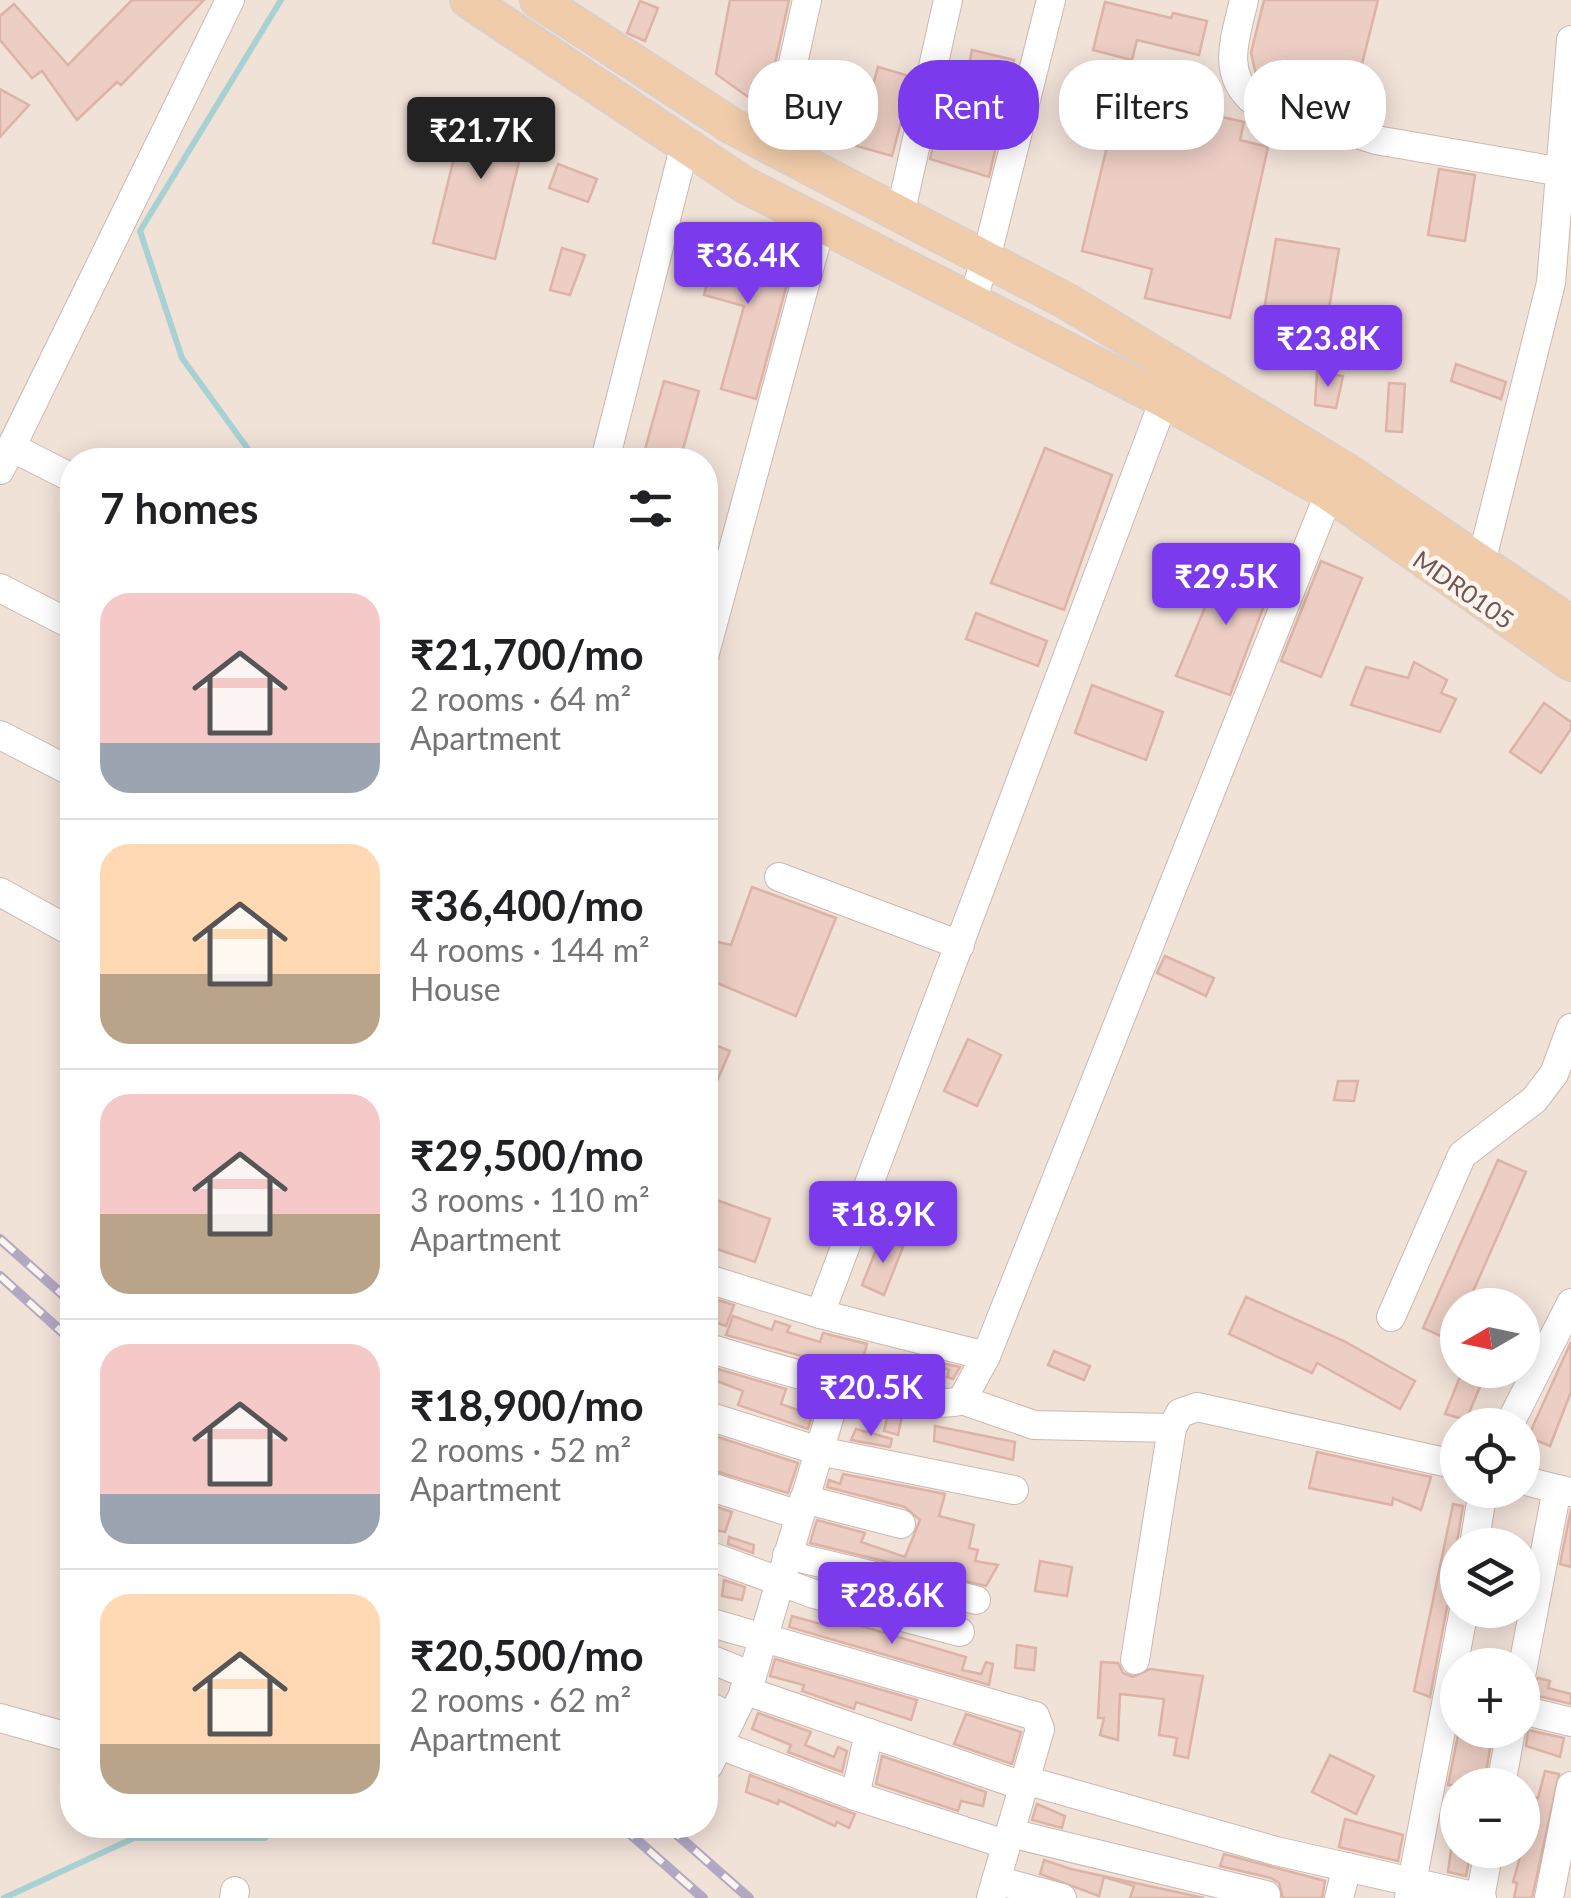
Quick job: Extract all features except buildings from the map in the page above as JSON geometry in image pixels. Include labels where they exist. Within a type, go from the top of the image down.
[{"type":"main road","name":"MDR0105","points":[[468,0],[684,148],[746,185],[1164,400],[1334,480],[1481,563],[1571,624]]},
{"type":"main road","name":"MDR0105","points":[[538,0],[748,133]]},
{"type":"main road","name":"MDR0105","points":[[774,150],[1068,302],[1334,480],[1358,514],[1571,663]]},
{"type":"street","points":[[60,475],[6,459],[230,0]]},
{"type":"street","points":[[794,60],[807,0]]},
{"type":"street","points":[[900,215],[948,0]]},
{"type":"street","points":[[972,300],[986,259],[1051,0]]},
{"type":"street","points":[[1244,0],[1232,69],[1238,87],[1251,99],[1376,140],[1562,172]]},
{"type":"street","points":[[1481,563],[1551,283],[1571,40]]},
{"type":"street","points":[[608,448],[684,148]]},
{"type":"street","points":[[718,605],[822,222]]},
{"type":"street","points":[[820,1314],[1164,400]]},
{"type":"street","points":[[962,1400],[986,1356],[1334,480]]},
{"type":"street","points":[[0,588],[60,619]]},
{"type":"street","points":[[0,735],[60,766]]},
{"type":"street","points":[[780,877],[960,945]]},
{"type":"street","points":[[0,892],[60,925]]},
{"type":"street","points":[[1391,1317],[1462,1156],[1534,1100],[1554,1074],[1571,1028]]},
{"type":"street","points":[[718,1282],[820,1314],[986,1356]]},
{"type":"street","points":[[1518,1408],[1571,1303]]},
{"type":"street","points":[[718,1351],[839,1385],[941,1404],[962,1400],[1034,1425],[1172,1428]]},
{"type":"street","points":[[718,1710],[748,1683],[839,1385]]},
{"type":"street","points":[[1135,1660],[1172,1428],[1180,1413],[1197,1407],[1440,1461]]},
{"type":"street","points":[[718,1419],[819,1451],[1014,1490]]},
{"type":"street","points":[[718,1488],[901,1524]]},
{"type":"street","points":[[1527,1648],[1564,1491]]},
{"type":"street","points":[[718,1556],[976,1600]]},
{"type":"street","points":[[783,1567],[814,1594],[960,1632]]},
{"type":"street","points":[[718,1625],[1035,1716],[1040,1729],[993,1889],[1062,1898]]},
{"type":"street","points":[[718,1665],[748,1683],[869,1734],[1024,1783],[1346,1867],[1411,1890],[1481,1898],[1486,1868]]},
{"type":"street","points":[[1540,1714],[1571,1722]]},
{"type":"street","points":[[0,1718],[60,1735]]},
{"type":"street","points":[[855,1796],[869,1734]]},
{"type":"street","points":[[1411,1890],[1442,1748]]},
{"type":"street","points":[[718,1755],[1008,1838],[1265,1897],[1276,1851]]},
{"type":"street","points":[[1549,1898],[1571,1786]]},
{"type":"street","points":[[1339,1898],[1346,1867]]},
{"type":"shaded area","points":[[0,0],[1571,0],[1571,1898],[0,1898]]},
{"type":"waterway","points":[[247,448],[182,358],[140,231],[281,0]]},
{"type":"waterway","points":[[4,1898],[134,1838]]},
{"type":"waterway","points":[[134,1838],[265,1838]]},
{"type":"railway","points":[[0,1239],[60,1292]]},
{"type":"railway","points":[[0,1276],[60,1330]]},
{"type":"railway","points":[[635,1838],[703,1898]]},
{"type":"railway","points":[[681,1838],[749,1898]]}]
